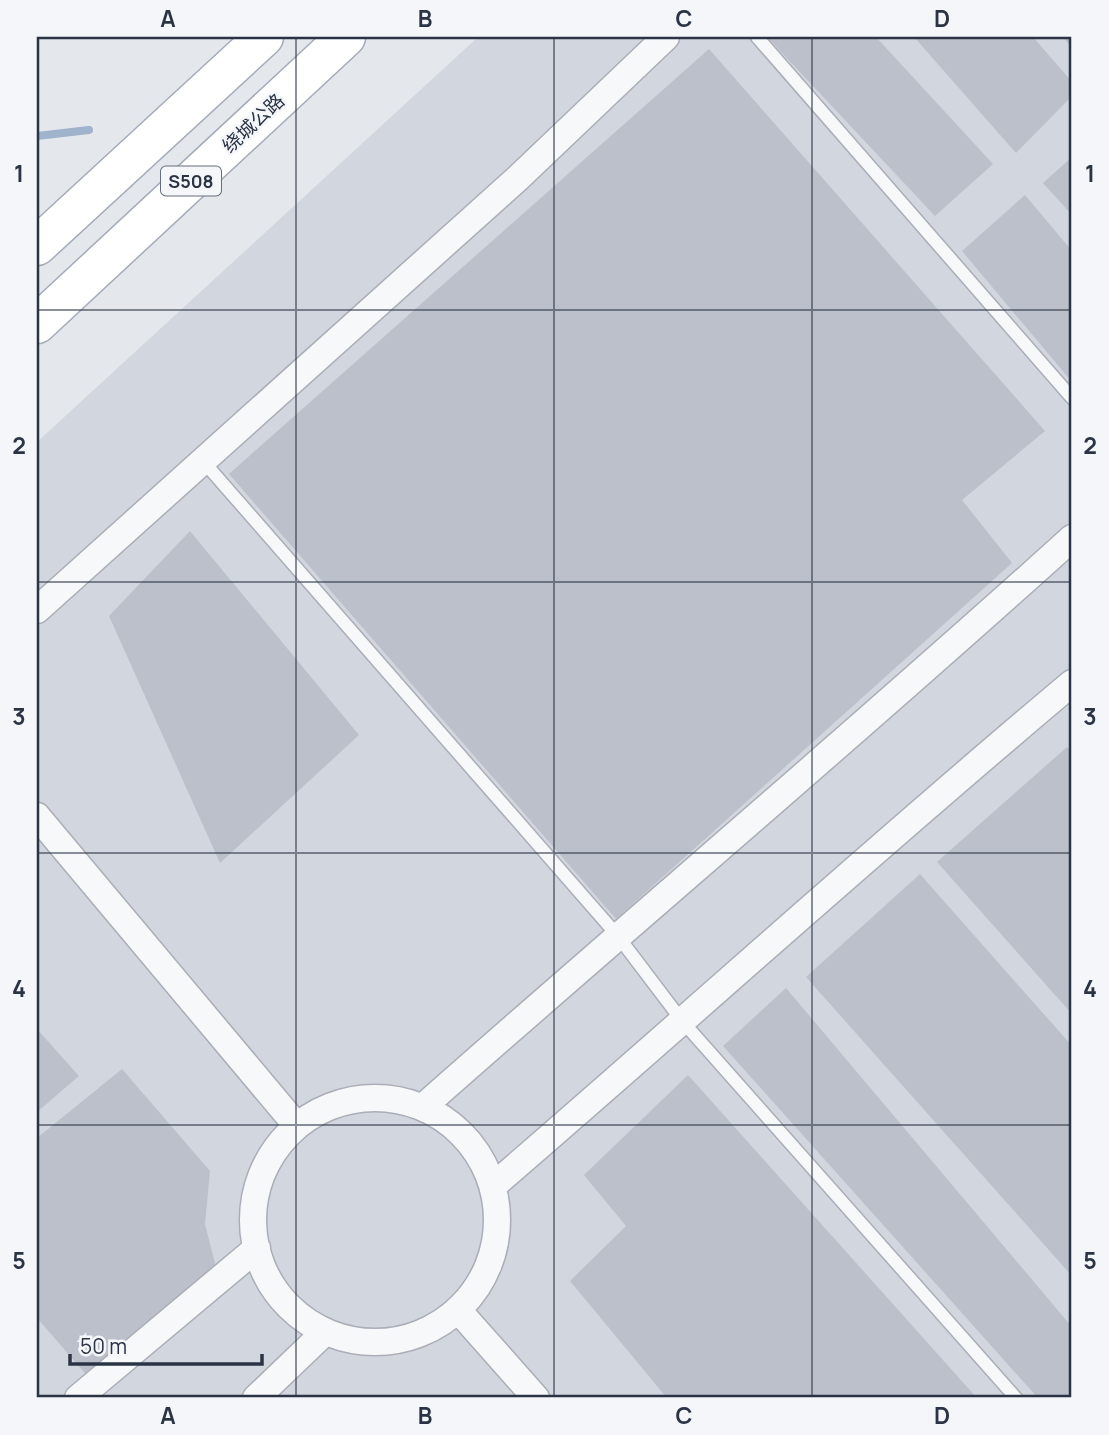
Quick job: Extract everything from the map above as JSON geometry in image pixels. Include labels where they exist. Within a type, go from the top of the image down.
[{"type":"main road","name":"S508","points":[[37,246],[264,37]]},
{"type":"main road","name":"绕城公路","points":[[37,324],[346,37]]},
{"type":"street","points":[[37,610],[518,178],[666,37]]},
{"type":"street","points":[[423,1107],[617,935],[920,676],[1072,538]]},
{"type":"street","points":[[493,1186],[683,1022],[921,810],[1072,683]]},
{"type":"street","points":[[37,816],[297,1126]]},
{"type":"street","points":[[379,1097],[423,1107],[459,1130],[485,1165],[493,1186],[497,1231],[485,1274],[473,1293],[441,1324],[403,1339],[363,1342],[325,1332],[306,1321],[275,1289],[257,1248],[253,1226],[254,1203],[268,1161],[281,1142],[297,1126],[315,1113],[335,1104],[357,1098],[379,1097]]},
{"type":"street","points":[[78,1398],[257,1248]]},
{"type":"street","points":[[458,1310],[536,1398]]},
{"type":"street","points":[[256,1398],[325,1332]]},
{"type":"lane","points":[[757,37],[1072,398]]},
{"type":"lane","points":[[203,461],[617,935],[683,1022],[1016,1398]]},
{"type":"shaded area","points":[[478,37],[1072,37],[1072,1398],[37,1398],[37,442]]},
{"type":"building","points":[[767,37],[876,37],[993,164],[935,216]]},
{"type":"building","points":[[914,37],[1033,37],[1072,82],[1072,96],[1016,153]]},
{"type":"building","points":[[1063,37],[1072,37],[1072,48]]},
{"type":"building","points":[[709,49],[1045,431],[962,500],[1012,563],[616,919],[229,474]]},
{"type":"building","points":[[1072,157],[1072,215],[1043,183]]},
{"type":"building","points":[[1025,195],[1072,251],[1072,382],[962,251]]},
{"type":"building","points":[[190,531],[359,735],[220,863],[109,616]]},
{"type":"building","points":[[1067,747],[1072,753],[1072,1014],[937,862]]},
{"type":"building","points":[[920,874],[1072,1046],[1072,1276],[806,977]]},
{"type":"building","points":[[786,988],[1072,1327],[1072,1398],[1038,1398],[723,1046]]},
{"type":"building","points":[[37,1029],[79,1076],[37,1112]]},
{"type":"building","points":[[122,1069],[210,1171],[205,1224],[217,1271],[90,1379],[37,1318],[37,1138]]},
{"type":"building","points":[[688,1075],[977,1398],[667,1398],[570,1281],[626,1226],[584,1175]]},
{"type":"waterway","points":[[37,136],[89,130]]}]
